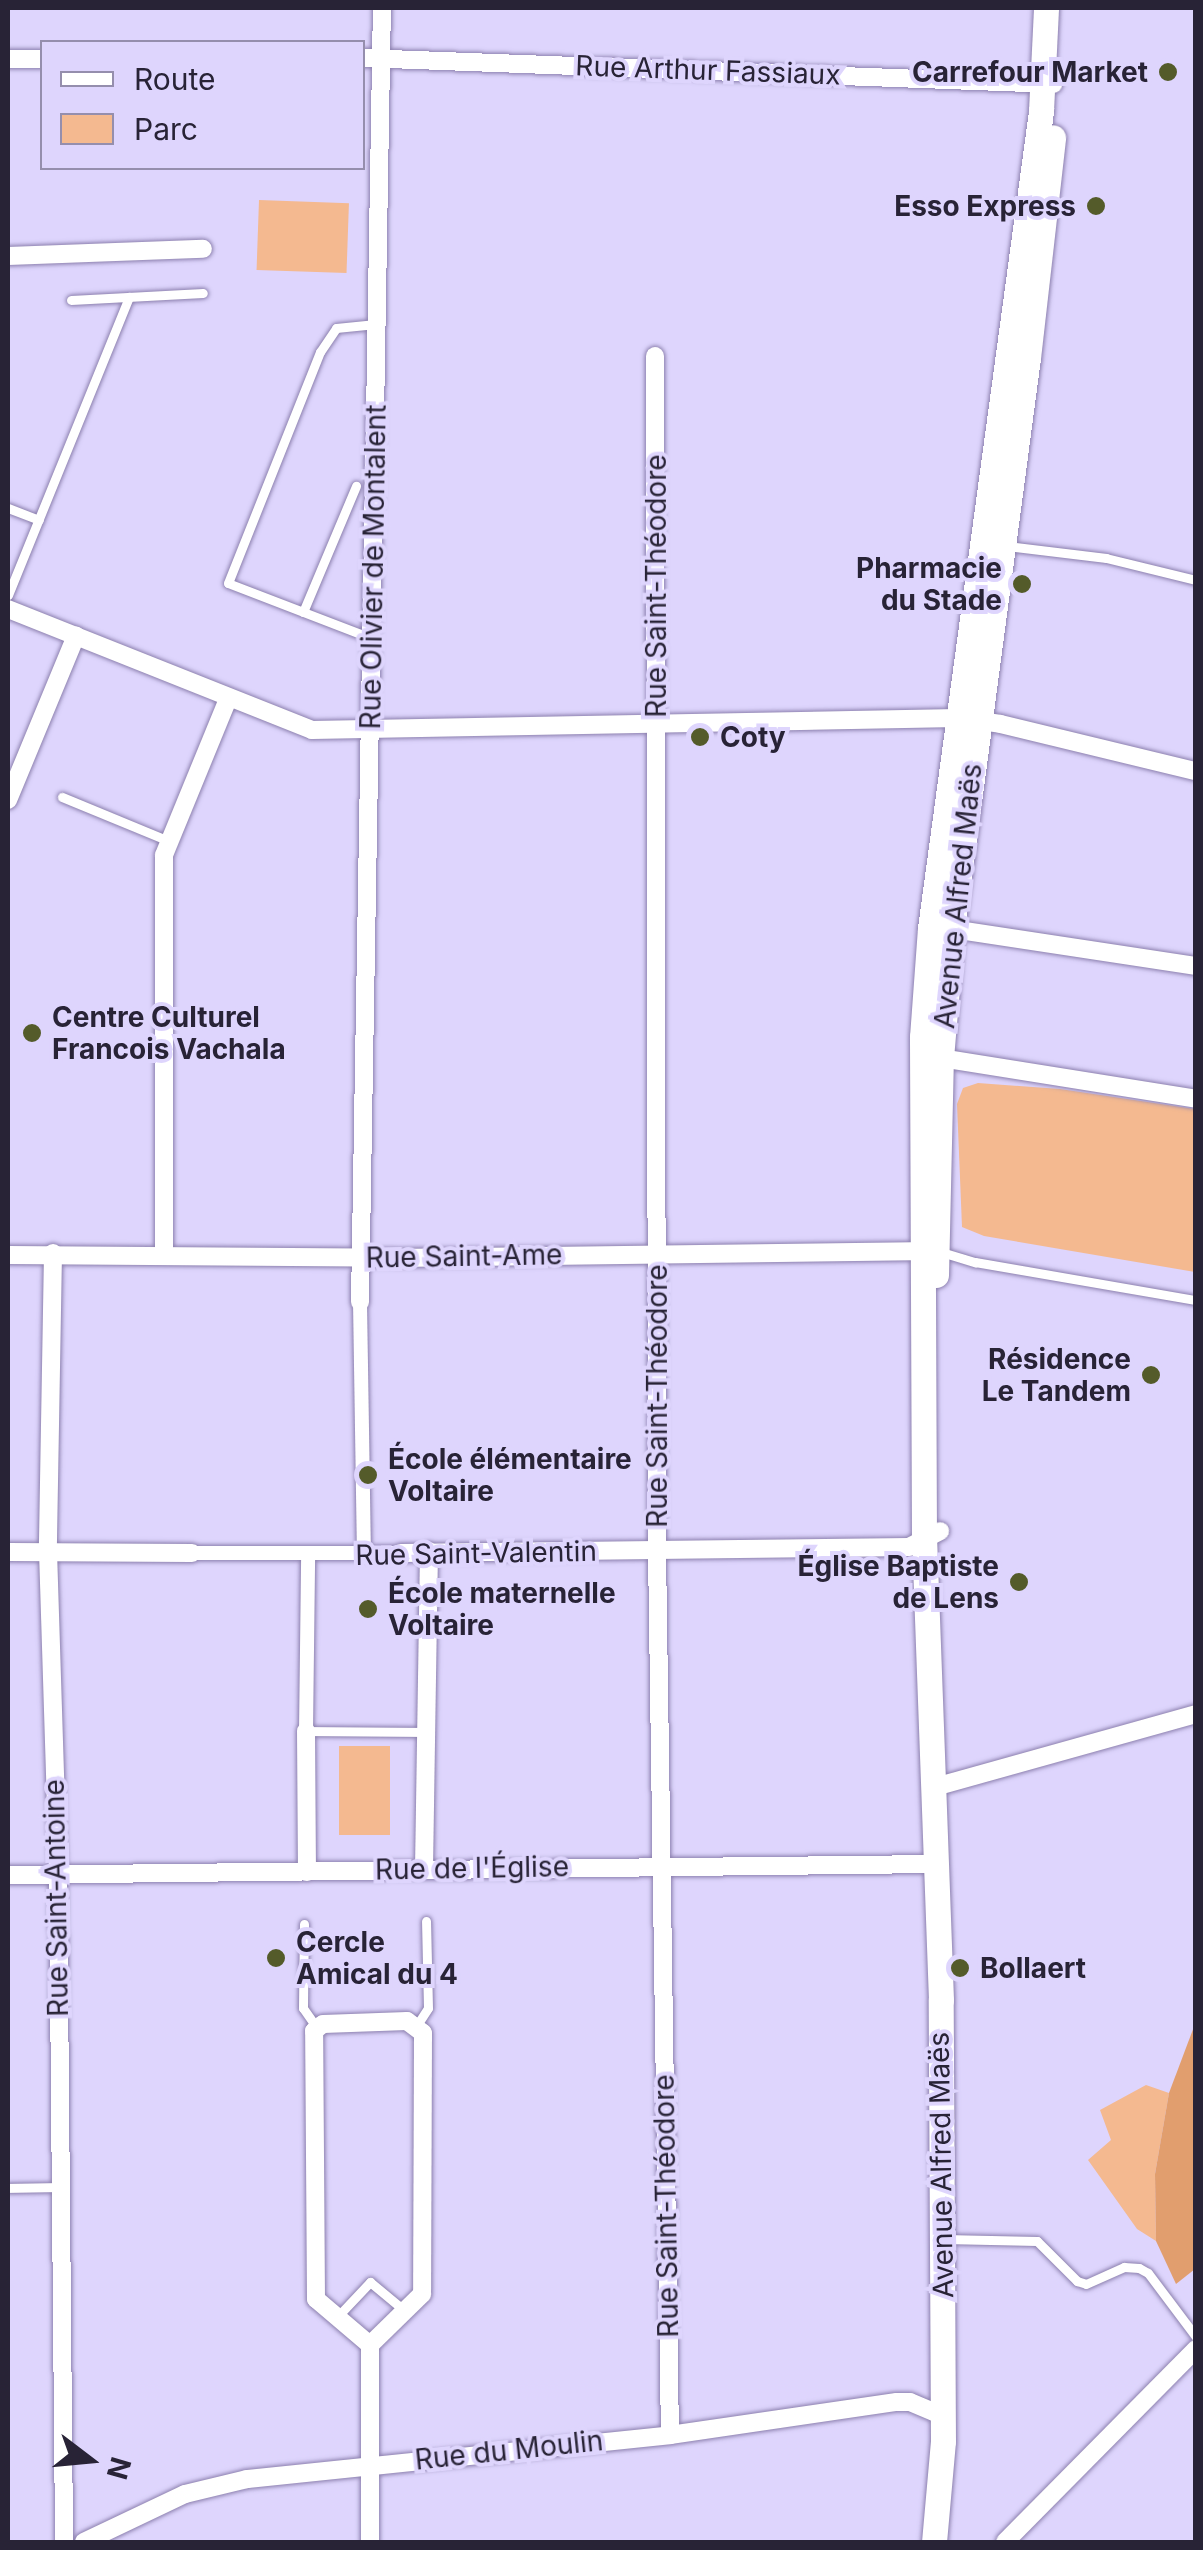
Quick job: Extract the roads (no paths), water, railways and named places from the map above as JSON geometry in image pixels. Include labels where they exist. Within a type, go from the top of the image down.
[{"type":"main road","name":"Avenue Alfred Maës","points":[[991,544],[1044,228],[1046,8]]},
{"type":"main road","name":"Avenue Alfred Maës","points":[[929,1251],[924,1002],[991,544],[1022,254],[1062,8]]},
{"type":"main road","name":"Avenue Alfred Maës","points":[[934,2542],[941,2497],[943,2416],[935,1788],[942,1767],[925,1281],[968,719]]},
{"type":"main road","name":"Avenue Alfred Maës","points":[[932,1536],[930,1778],[935,1788]]},
{"type":"street","name":"Rue Olivier de Montalent","points":[[360,1302],[378,324],[372,58],[382,8]]},
{"type":"street","name":"Rue Arthur Fassiaux","points":[[372,58],[1048,84]]},
{"type":"street","points":[[8,59],[40,59]]},
{"type":"street","points":[[8,256],[203,249]]},
{"type":"street","name":"Rue Saint-Théodore","points":[[655,356],[657,1550],[665,1864],[670,2435]]},
{"type":"street","points":[[8,608],[312,730],[657,721],[968,719],[1196,771]]},
{"type":"street","points":[[8,800],[76,636]]},
{"type":"street","points":[[164,1253],[164,854],[228,698]]},
{"type":"street","points":[[952,929],[1196,966]]},
{"type":"street","points":[[941,1058],[1196,1098]]},
{"type":"street","name":"Rue Saint-Ame","points":[[8,1256],[929,1251]]},
{"type":"street","name":"Rue Saint-Antoine","points":[[54,1253],[48,1551],[58,1874],[57,2186],[64,2542]]},
{"type":"street","points":[[360,1302],[364,1554]]},
{"type":"street","name":"Rue Saint-Valentin","points":[[8,1552],[308,1556],[429,1551],[909,1548],[932,1536]]},
{"type":"street","points":[[424,1869],[429,1551]]},
{"type":"street","points":[[307,1872],[308,1556]]},
{"type":"street","points":[[935,1788],[1196,1714]]},
{"type":"street","name":"Rue de l'Église","points":[[8,1876],[665,1864],[938,1864]]},
{"type":"street","points":[[370,2344],[316,2299],[317,2028],[407,2021],[423,2033],[422,2294],[370,2344],[370,2542]]},
{"type":"street","points":[[1005,2542],[1196,2348]]},
{"type":"street","name":"Rue du Moulin","points":[[84,2542],[185,2494],[248,2479],[670,2435],[897,2402],[910,2402],[943,2416]]},
{"type":"lane","points":[[72,300],[202,293]]},
{"type":"lane","points":[[8,595],[129,297]]},
{"type":"lane","points":[[370,638],[228,583],[320,352],[336,328],[378,324]]},
{"type":"lane","points":[[304,612],[356,486]]},
{"type":"lane","points":[[8,508],[39,520]]},
{"type":"lane","points":[[991,544],[1106,558],[1196,580]]},
{"type":"lane","points":[[62,797],[169,841]]},
{"type":"lane","points":[[929,1251],[1196,1300]]},
{"type":"lane","points":[[306,1730],[424,1732]]},
{"type":"lane","points":[[417,2025],[428,2008],[426,1920]]},
{"type":"lane","points":[[304,1924],[303,2008],[317,2028]]},
{"type":"lane","points":[[8,2188],[57,2186]]},
{"type":"lane","points":[[942,2239],[1037,2241],[1077,2282],[1086,2284],[1124,2267],[1139,2268],[1148,2273],[1196,2337]]},
{"type":"lane","points":[[337,2316],[370,2282],[405,2310]]},
{"type":"place","name":"Carrefour Market","points":[[1168,72]]},
{"type":"place","name":"Esso Express","points":[[1096,206]]},
{"type":"place","name":"Pharmacie du Stade","points":[[1022,584]]},
{"type":"place","name":"Coty","points":[[700,737]]},
{"type":"place","name":"Centre Culturel Francois Vachala","points":[[32,1033]]},
{"type":"place","name":"Résidence Le Tandem","points":[[1151,1375]]},
{"type":"place","name":"École élémentaire Voltaire","points":[[368,1475]]},
{"type":"place","name":"Église Baptiste de Lens","points":[[1019,1582]]},
{"type":"place","name":"École maternelle Voltaire","points":[[368,1609]]},
{"type":"place","name":"Cercle Amical du 4","points":[[276,1958]]},
{"type":"place","name":"Bollaert","points":[[960,1968]]}]
